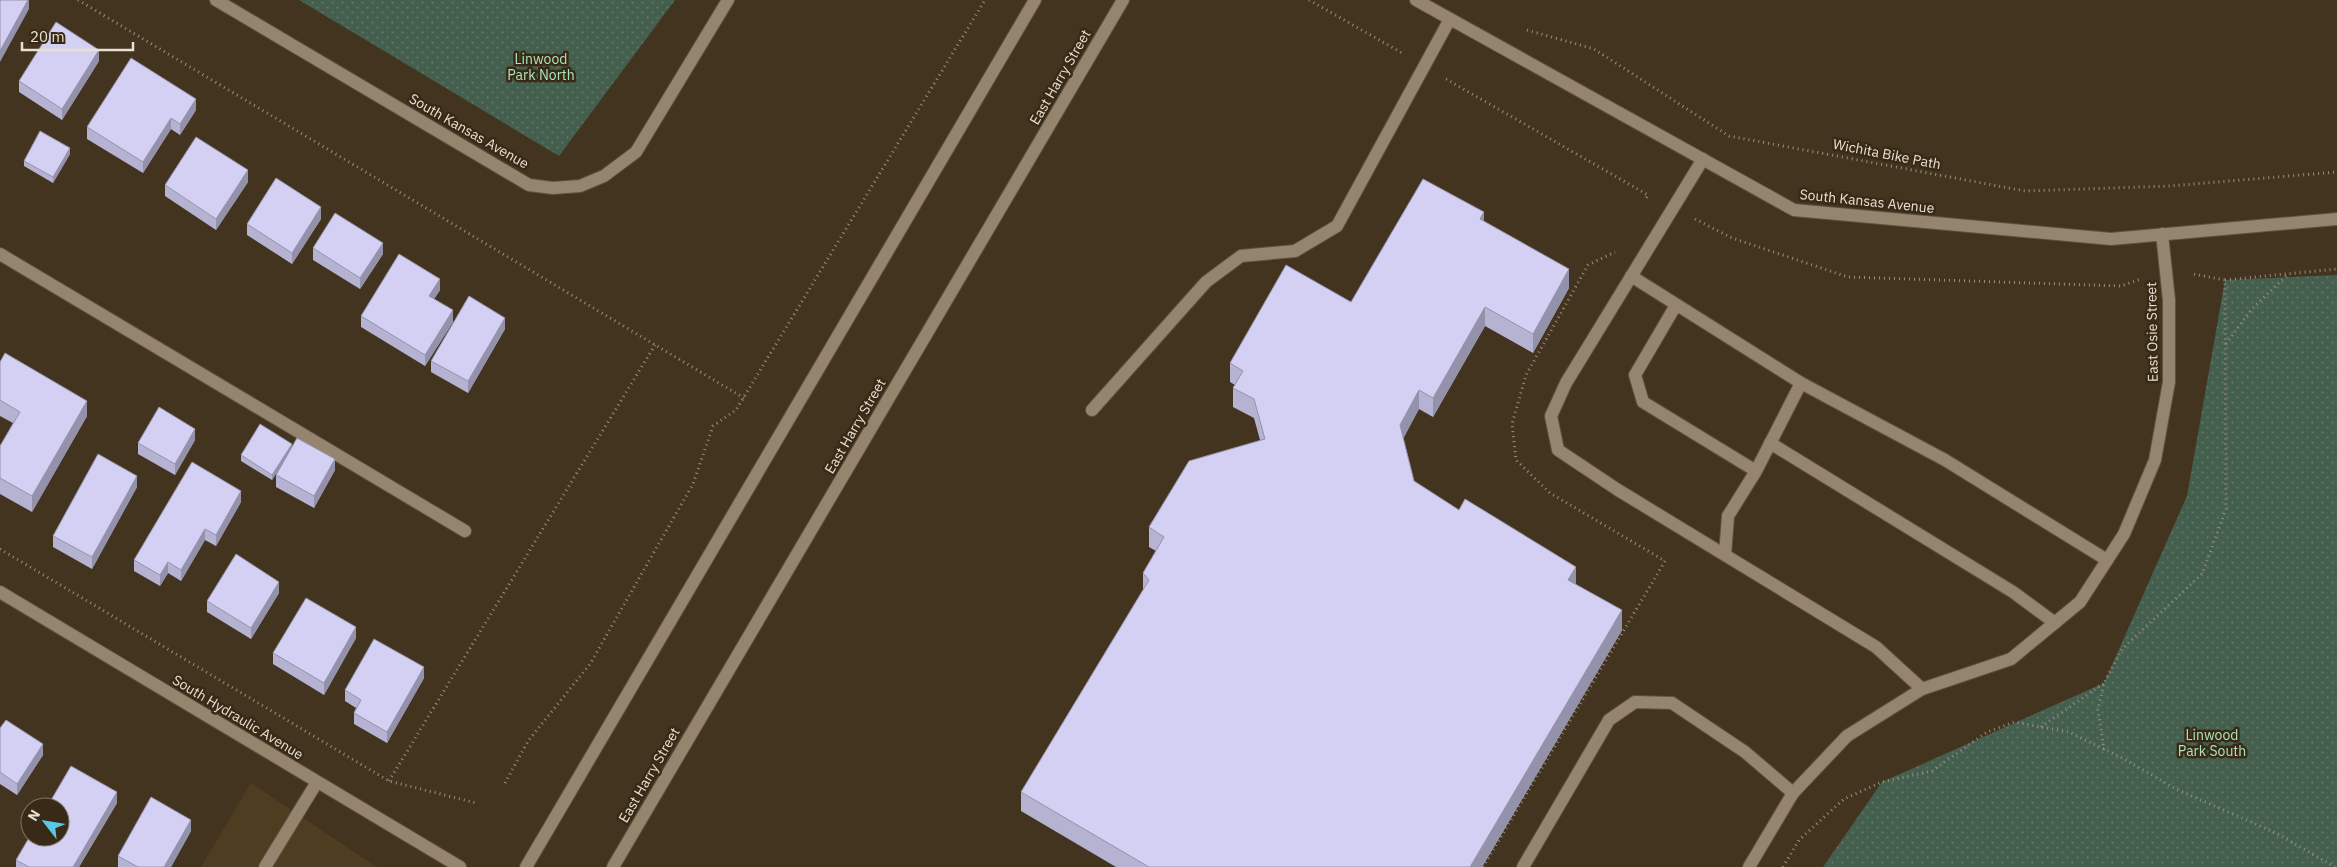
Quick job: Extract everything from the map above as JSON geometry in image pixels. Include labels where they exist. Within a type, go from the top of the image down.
[{"type":"street","name":"South Kansas Avenue","points":[[216,0],[530,184],[553,188],[580,186],[604,176],[636,152],[728,0]]},
{"type":"street","points":[[526,867],[1035,0]]},
{"type":"street","name":"East Harry Street","points":[[613,867],[1123,0]]},
{"type":"street","name":"South Kansas Avenue","points":[[1416,0],[1794,210],[2111,239],[2337,219]]},
{"type":"street","points":[[1092,410],[1206,282],[1241,256],[1294,251],[1337,226],[1450,19]]},
{"type":"street","points":[[1702,159],[1566,383],[1551,416],[1558,450],[1876,647],[1922,689]]},
{"type":"street","name":"East Osie Street","points":[[1749,867],[1793,793],[1847,736],[1922,689],[2011,659],[2080,602],[2124,534],[2156,460],[2169,382],[2169,300],[2162,234]]},
{"type":"street","points":[[0,254],[465,531]]},
{"type":"street","points":[[1631,276],[1801,383],[1945,460],[2107,560]]},
{"type":"street","points":[[1676,304],[1635,375],[1642,402],[1756,471]]},
{"type":"street","points":[[1725,555],[1728,516],[1756,471],[1801,383]]},
{"type":"street","points":[[1770,442],[2013,592],[2055,622]]},
{"type":"street","name":"South Hydraulic Avenue","points":[[0,592],[460,867]]},
{"type":"street","points":[[1523,867],[1609,720],[1635,702],[1672,703],[1745,752],[1793,793]]},
{"type":"street","points":[[269,866],[317,782]]},
{"type":"path","points":[[78,0],[744,398]]},
{"type":"path","points":[[505,783],[528,741],[594,655],[693,484],[712,426],[736,410],[744,398],[985,0]]},
{"type":"path","name":"Wichita Bike Path","points":[[1521,28],[1594,49],[1729,136],[2024,191],[2170,186],[2337,172]]},
{"type":"path","points":[[1648,195],[1732,238],[1848,277],[2121,286],[2166,270],[2225,280],[2337,269]]},
{"type":"path","points":[[2225,345],[2251,310],[2288,274]]},
{"type":"path","points":[[2104,750],[2098,710],[2104,683],[2122,649],[2202,574],[2226,509],[2225,280]]},
{"type":"path","points":[[389,781],[655,345]]},
{"type":"path","points":[[0,549],[389,781],[476,804]]},
{"type":"path","points":[[2040,727],[2104,683]]},
{"type":"path","points":[[1783,867],[1799,840],[1844,798],[1882,782],[1932,771],[1987,732],[2014,722],[2068,732],[2176,789],[2276,833],[2335,867]]},
{"type":"shaded area","points":[[251,783],[372,864],[378,867],[201,867]]},
{"type":"green space","name":"Linwood Park North","points":[[299,0],[675,0],[559,156]]},
{"type":"green space","name":"Linwood Park South","points":[[2337,275],[2337,867],[1823,867],[1882,782],[2104,683],[2187,496],[2225,280]]},
{"type":"building","points":[[0,0],[28,0],[0,51]]},
{"type":"building","points":[[56,22],[99,50],[62,109],[19,81]]},
{"type":"building","points":[[131,58],[196,99],[180,124],[171,118],[143,162],[87,127]]},
{"type":"building","points":[[40,131],[70,148],[53,177],[24,161]]},
{"type":"building","points":[[196,137],[248,170],[216,219],[165,185]]},
{"type":"building","points":[[276,178],[321,207],[292,253],[247,224]]},
{"type":"building","points":[[1423,179],[1484,212],[1480,219],[1569,269],[1533,334],[1485,307],[1433,398],[1419,390],[1400,425],[1414,481],[1459,510],[1465,499],[1576,567],[1568,580],[1622,610],[1470,867],[1149,867],[1021,792],[1149,580],[1143,573],[1164,537],[1149,527],[1189,461],[1265,439],[1254,399],[1233,388],[1243,371],[1230,363],[1286,265],[1351,302]]},
{"type":"building","points":[[335,213],[383,243],[360,278],[313,248]]},
{"type":"building","points":[[399,254],[440,279],[429,296],[453,310],[425,355],[361,316]]},
{"type":"building","points":[[469,296],[505,318],[468,381],[431,361]]},
{"type":"building","points":[[5,353],[87,401],[32,496],[0,478],[0,446],[20,412],[0,400],[0,362]]},
{"type":"building","points":[[159,407],[195,429],[175,464],[138,443]]},
{"type":"building","points":[[260,424],[292,444],[272,475],[241,455]]},
{"type":"building","points":[[297,438],[335,459],[314,496],[276,475]]},
{"type":"building","points":[[98,454],[137,476],[92,557],[53,536]]},
{"type":"building","points":[[192,462],[241,491],[216,535],[205,529],[181,570],[168,562],[160,575],[134,560]]},
{"type":"building","points":[[236,554],[279,582],[251,628],[207,601]]},
{"type":"building","points":[[306,598],[356,627],[324,683],[273,653]]},
{"type":"building","points":[[374,639],[424,667],[387,732],[354,713],[361,700],[345,690]]},
{"type":"building","points":[[6,720],[43,744],[17,784],[0,772],[0,728]]},
{"type":"building","points":[[71,766],[117,792],[73,867],[29,867],[16,860],[24,847],[70,847],[70,797],[53,797]]},
{"type":"building","points":[[151,797],[191,820],[164,867],[138,867],[118,856]]}]
